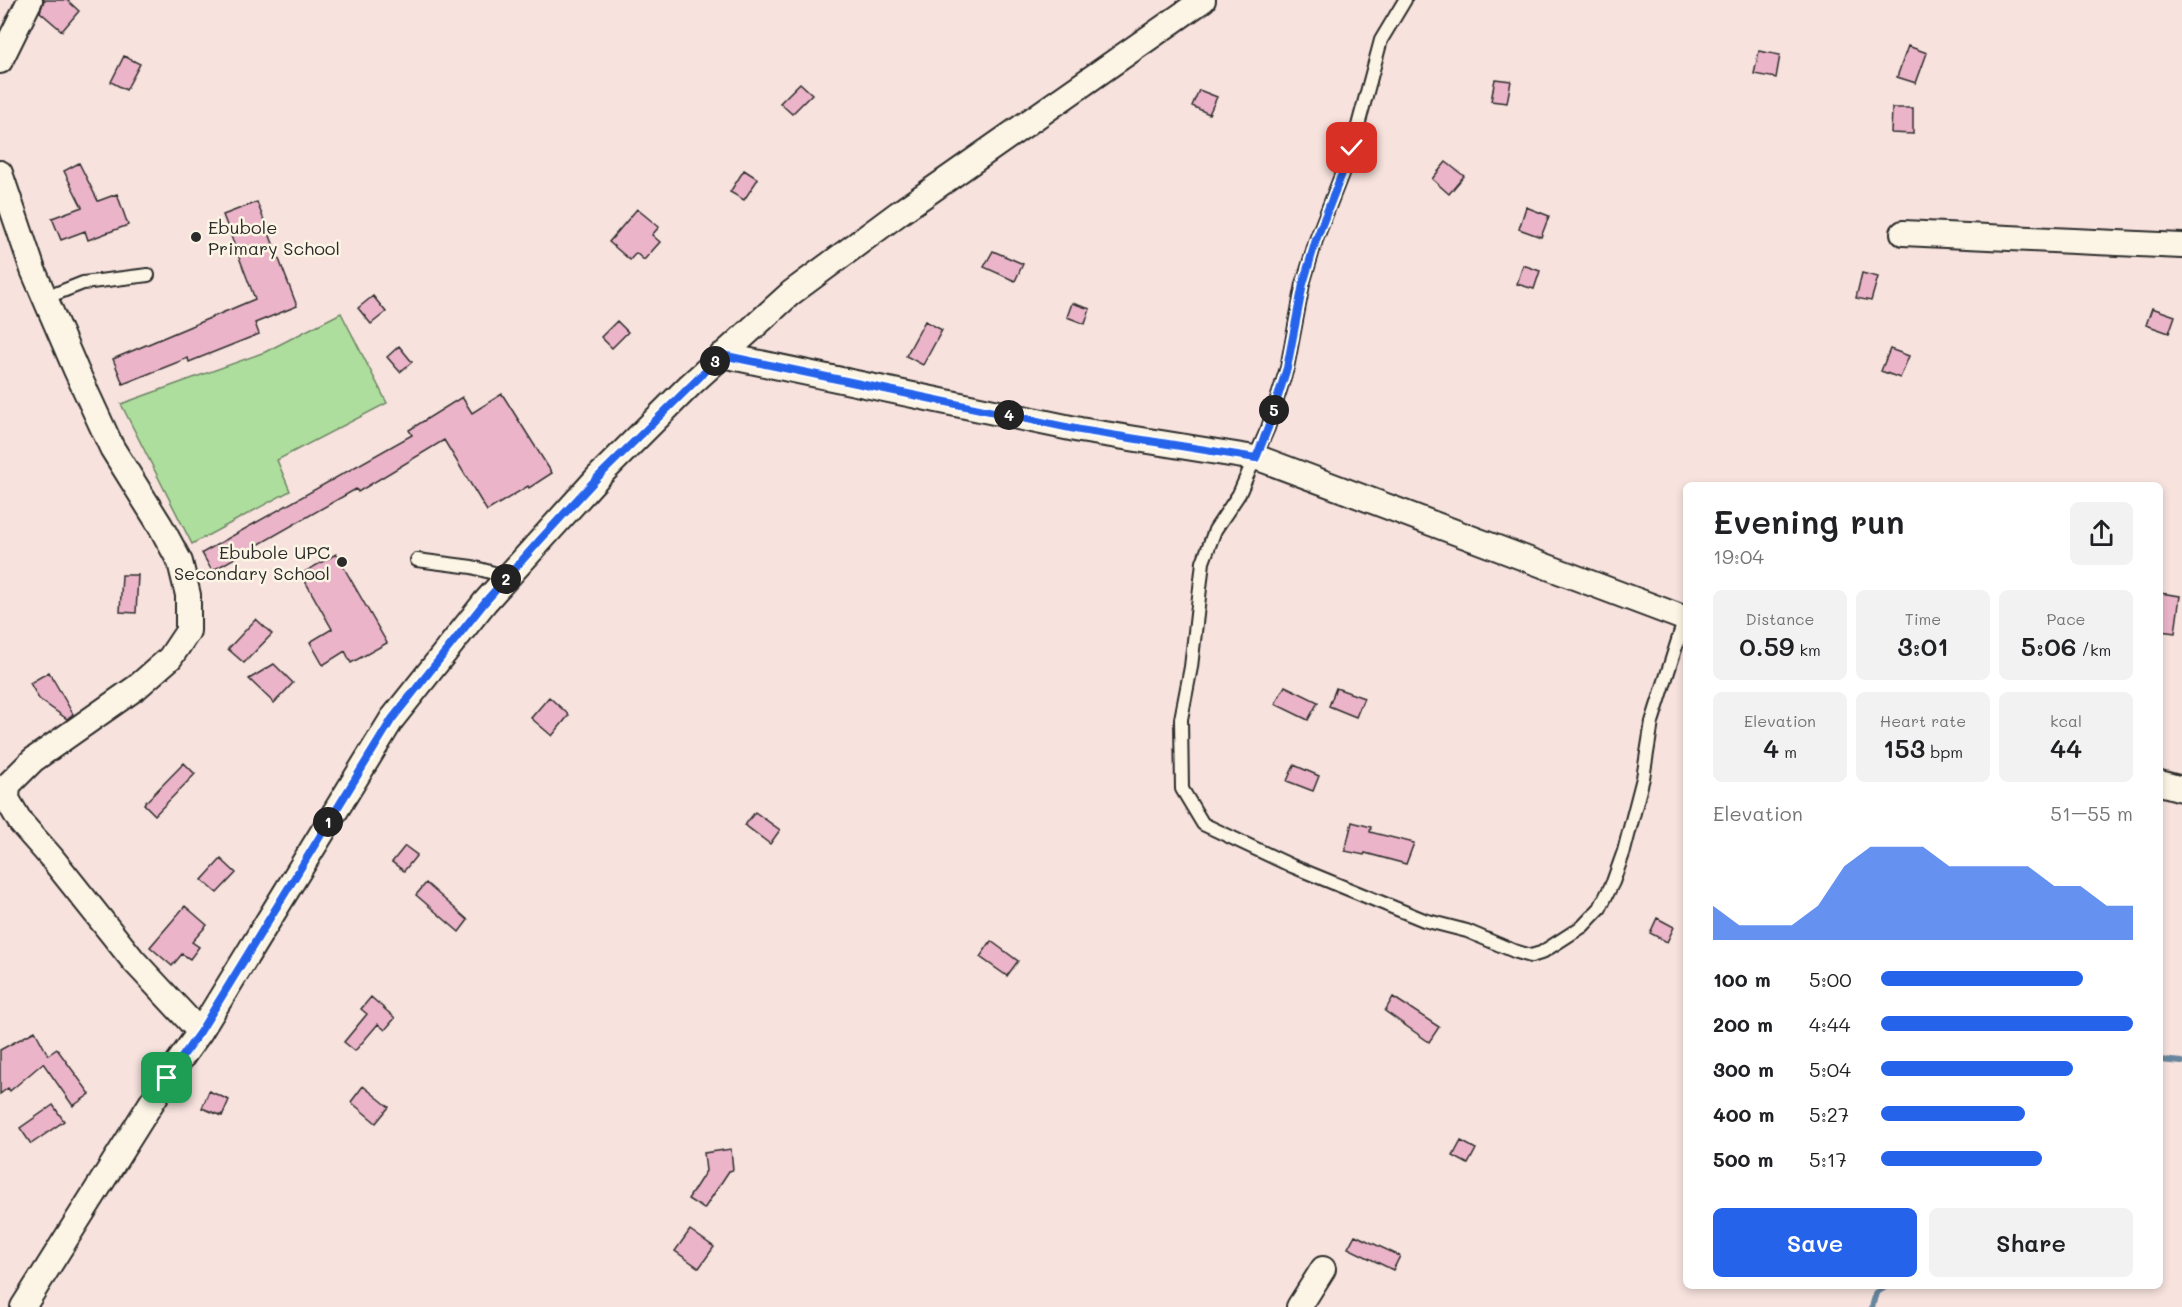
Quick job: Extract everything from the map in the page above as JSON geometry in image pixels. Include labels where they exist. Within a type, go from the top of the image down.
[{"type":"street","points":[[0,61],[30,0]]},
{"type":"street","points":[[23,1307],[167,1078],[200,1032],[392,719],[448,646],[598,477],[722,355],[791,293],[837,258],[1203,0]]},
{"type":"street","points":[[0,173],[33,270],[112,448],[180,562],[188,595],[188,631],[170,658],[136,687],[33,759],[8,785],[7,798],[21,823],[133,960],[200,1032]]},
{"type":"street","points":[[1903,233],[2182,246]]},
{"type":"street","points":[[722,355],[1080,430],[1256,458],[1683,618]]},
{"type":"street","points":[[2163,784],[2182,789]]},
{"type":"street","points":[[1299,1307],[1323,1269]]},
{"type":"lane","points":[[1405,0],[1381,40],[1352,148],[1316,240],[1303,284],[1287,368],[1268,428],[1239,494],[1215,530],[1203,562],[1191,667],[1181,719],[1182,789],[1203,824],[1292,866],[1424,920],[1467,931],[1531,956],[1541,953],[1583,926],[1600,908],[1613,882],[1624,851],[1642,778],[1652,722],[1683,625]]},
{"type":"lane","points":[[45,297],[82,283],[148,275]]},
{"type":"lane","points":[[417,560],[472,567],[508,577]]},
{"type":"green space","points":[[341,313],[387,403],[277,460],[290,491],[192,544],[121,404],[265,352]]},
{"type":"building","points":[[44,0],[67,0],[79,11],[62,31],[40,12]]},
{"type":"building","points":[[1908,46],[1927,53],[1916,83],[1897,77]]},
{"type":"building","points":[[1759,51],[1780,55],[1776,78],[1754,74]]},
{"type":"building","points":[[124,56],[140,64],[126,90],[111,82]]},
{"type":"building","points":[[1495,79],[1511,81],[1507,103],[1491,101]]},
{"type":"building","points":[[800,83],[812,94],[792,114],[780,103]]},
{"type":"building","points":[[1199,90],[1217,97],[1209,114],[1192,106]]},
{"type":"building","points":[[1892,108],[1913,108],[1913,134],[1891,133]]},
{"type":"building","points":[[1446,162],[1464,176],[1449,194],[1432,179]]},
{"type":"building","points":[[79,163],[98,201],[117,194],[128,225],[88,240],[85,231],[61,240],[52,218],[82,207],[64,171]]},
{"type":"building","points":[[744,170],[758,179],[744,200],[730,192]]},
{"type":"building","points":[[257,202],[297,306],[255,323],[259,334],[189,362],[188,358],[123,384],[113,359],[255,299],[223,215]]},
{"type":"building","points":[[1526,207],[1549,216],[1541,237],[1519,229]]},
{"type":"building","points":[[637,209],[659,227],[652,235],[660,242],[644,260],[636,253],[630,260],[609,242]]},
{"type":"building","points":[[993,251],[1023,264],[1015,281],[984,267]]},
{"type":"building","points":[[1523,265],[1540,271],[1534,289],[1517,284]]},
{"type":"building","points":[[1862,273],[1878,277],[1871,301],[1856,298]]},
{"type":"building","points":[[373,296],[386,312],[371,324],[358,308]]},
{"type":"building","points":[[1072,303],[1090,309],[1085,324],[1067,317]]},
{"type":"building","points":[[2152,308],[2175,316],[2169,333],[2146,325]]},
{"type":"building","points":[[617,321],[628,332],[612,348],[601,337]]},
{"type":"building","points":[[925,321],[942,330],[923,365],[906,356]]},
{"type":"building","points":[[399,346],[412,362],[400,372],[387,357]]},
{"type":"building","points":[[1890,349],[1909,356],[1900,378],[1881,371]]},
{"type":"building","points":[[502,394],[552,473],[529,488],[528,486],[487,511],[444,440],[358,492],[356,489],[212,571],[202,553],[412,435],[409,430],[462,397],[472,413]]},
{"type":"building","points":[[336,554],[387,643],[351,663],[345,651],[323,665],[310,642],[332,629],[301,574]]},
{"type":"building","points":[[122,575],[138,575],[136,613],[120,612]]},
{"type":"building","points":[[2163,593],[2180,596],[2175,633],[2163,631]]},
{"type":"building","points":[[256,619],[272,634],[244,663],[228,649]]},
{"type":"building","points":[[274,664],[293,683],[274,703],[249,679]]},
{"type":"building","points":[[49,672],[73,714],[67,719],[39,699],[30,683]]},
{"type":"building","points":[[1285,686],[1318,702],[1308,720],[1275,704]]},
{"type":"building","points":[[1336,688],[1364,698],[1356,717],[1329,706]]},
{"type":"building","points":[[549,697],[569,715],[552,736],[531,718]]},
{"type":"building","points":[[184,763],[195,774],[155,815],[144,804]]},
{"type":"building","points":[[1294,765],[1319,776],[1313,791],[1287,781]]},
{"type":"building","points":[[755,812],[780,830],[770,844],[745,825]]},
{"type":"building","points":[[1352,822],[1371,827],[1370,832],[1414,843],[1406,864],[1365,853],[1364,855],[1345,851]]},
{"type":"building","points":[[405,846],[417,855],[404,871],[392,862]]},
{"type":"building","points":[[221,859],[236,873],[217,893],[202,880]]},
{"type":"building","points":[[426,883],[468,920],[459,932],[416,895]]},
{"type":"building","points":[[185,906],[207,925],[192,942],[199,947],[190,959],[182,954],[172,966],[150,947]]},
{"type":"building","points":[[1657,918],[1674,927],[1667,942],[1650,933]]},
{"type":"building","points":[[991,941],[1018,961],[1007,976],[980,957]]},
{"type":"building","points":[[371,997],[395,1018],[385,1030],[378,1024],[355,1051],[344,1042],[367,1014],[361,1009]]},
{"type":"building","points":[[1393,997],[1439,1027],[1429,1042],[1385,1011]]},
{"type":"building","points":[[35,1031],[48,1055],[57,1049],[90,1094],[73,1106],[43,1063],[10,1091],[8,1088],[0,1094],[0,1050]]},
{"type":"building","points":[[363,1086],[389,1107],[376,1123],[351,1102]]},
{"type":"building","points":[[209,1091],[229,1100],[222,1116],[202,1108]]},
{"type":"building","points":[[53,1105],[64,1121],[31,1144],[20,1128]]},
{"type":"building","points":[[1461,1141],[1476,1149],[1468,1164],[1453,1156]]},
{"type":"building","points":[[731,1149],[733,1170],[729,1171],[704,1209],[688,1199],[706,1171],[704,1153]]},
{"type":"building","points":[[690,1230],[714,1247],[699,1268],[675,1251]]},
{"type":"building","points":[[1355,1235],[1400,1256],[1393,1270],[1348,1248]]},
{"type":"waterway","points":[[2163,1060],[2182,1062]]},
{"type":"waterway","points":[[1872,1307],[1876,1293],[1882,1289]]},
{"type":"place","name":"Ebubole Primary School","points":[[196,237]]},
{"type":"place","name":"Ebubole UPC Secondary School","points":[[342,562]]},
{"type":"route","points":[[167,1078],[200,1032],[392,719],[441,655],[485,602],[598,477],[722,355],[1080,430],[1256,458],[1287,368],[1303,284],[1316,240],[1352,148]]}]
